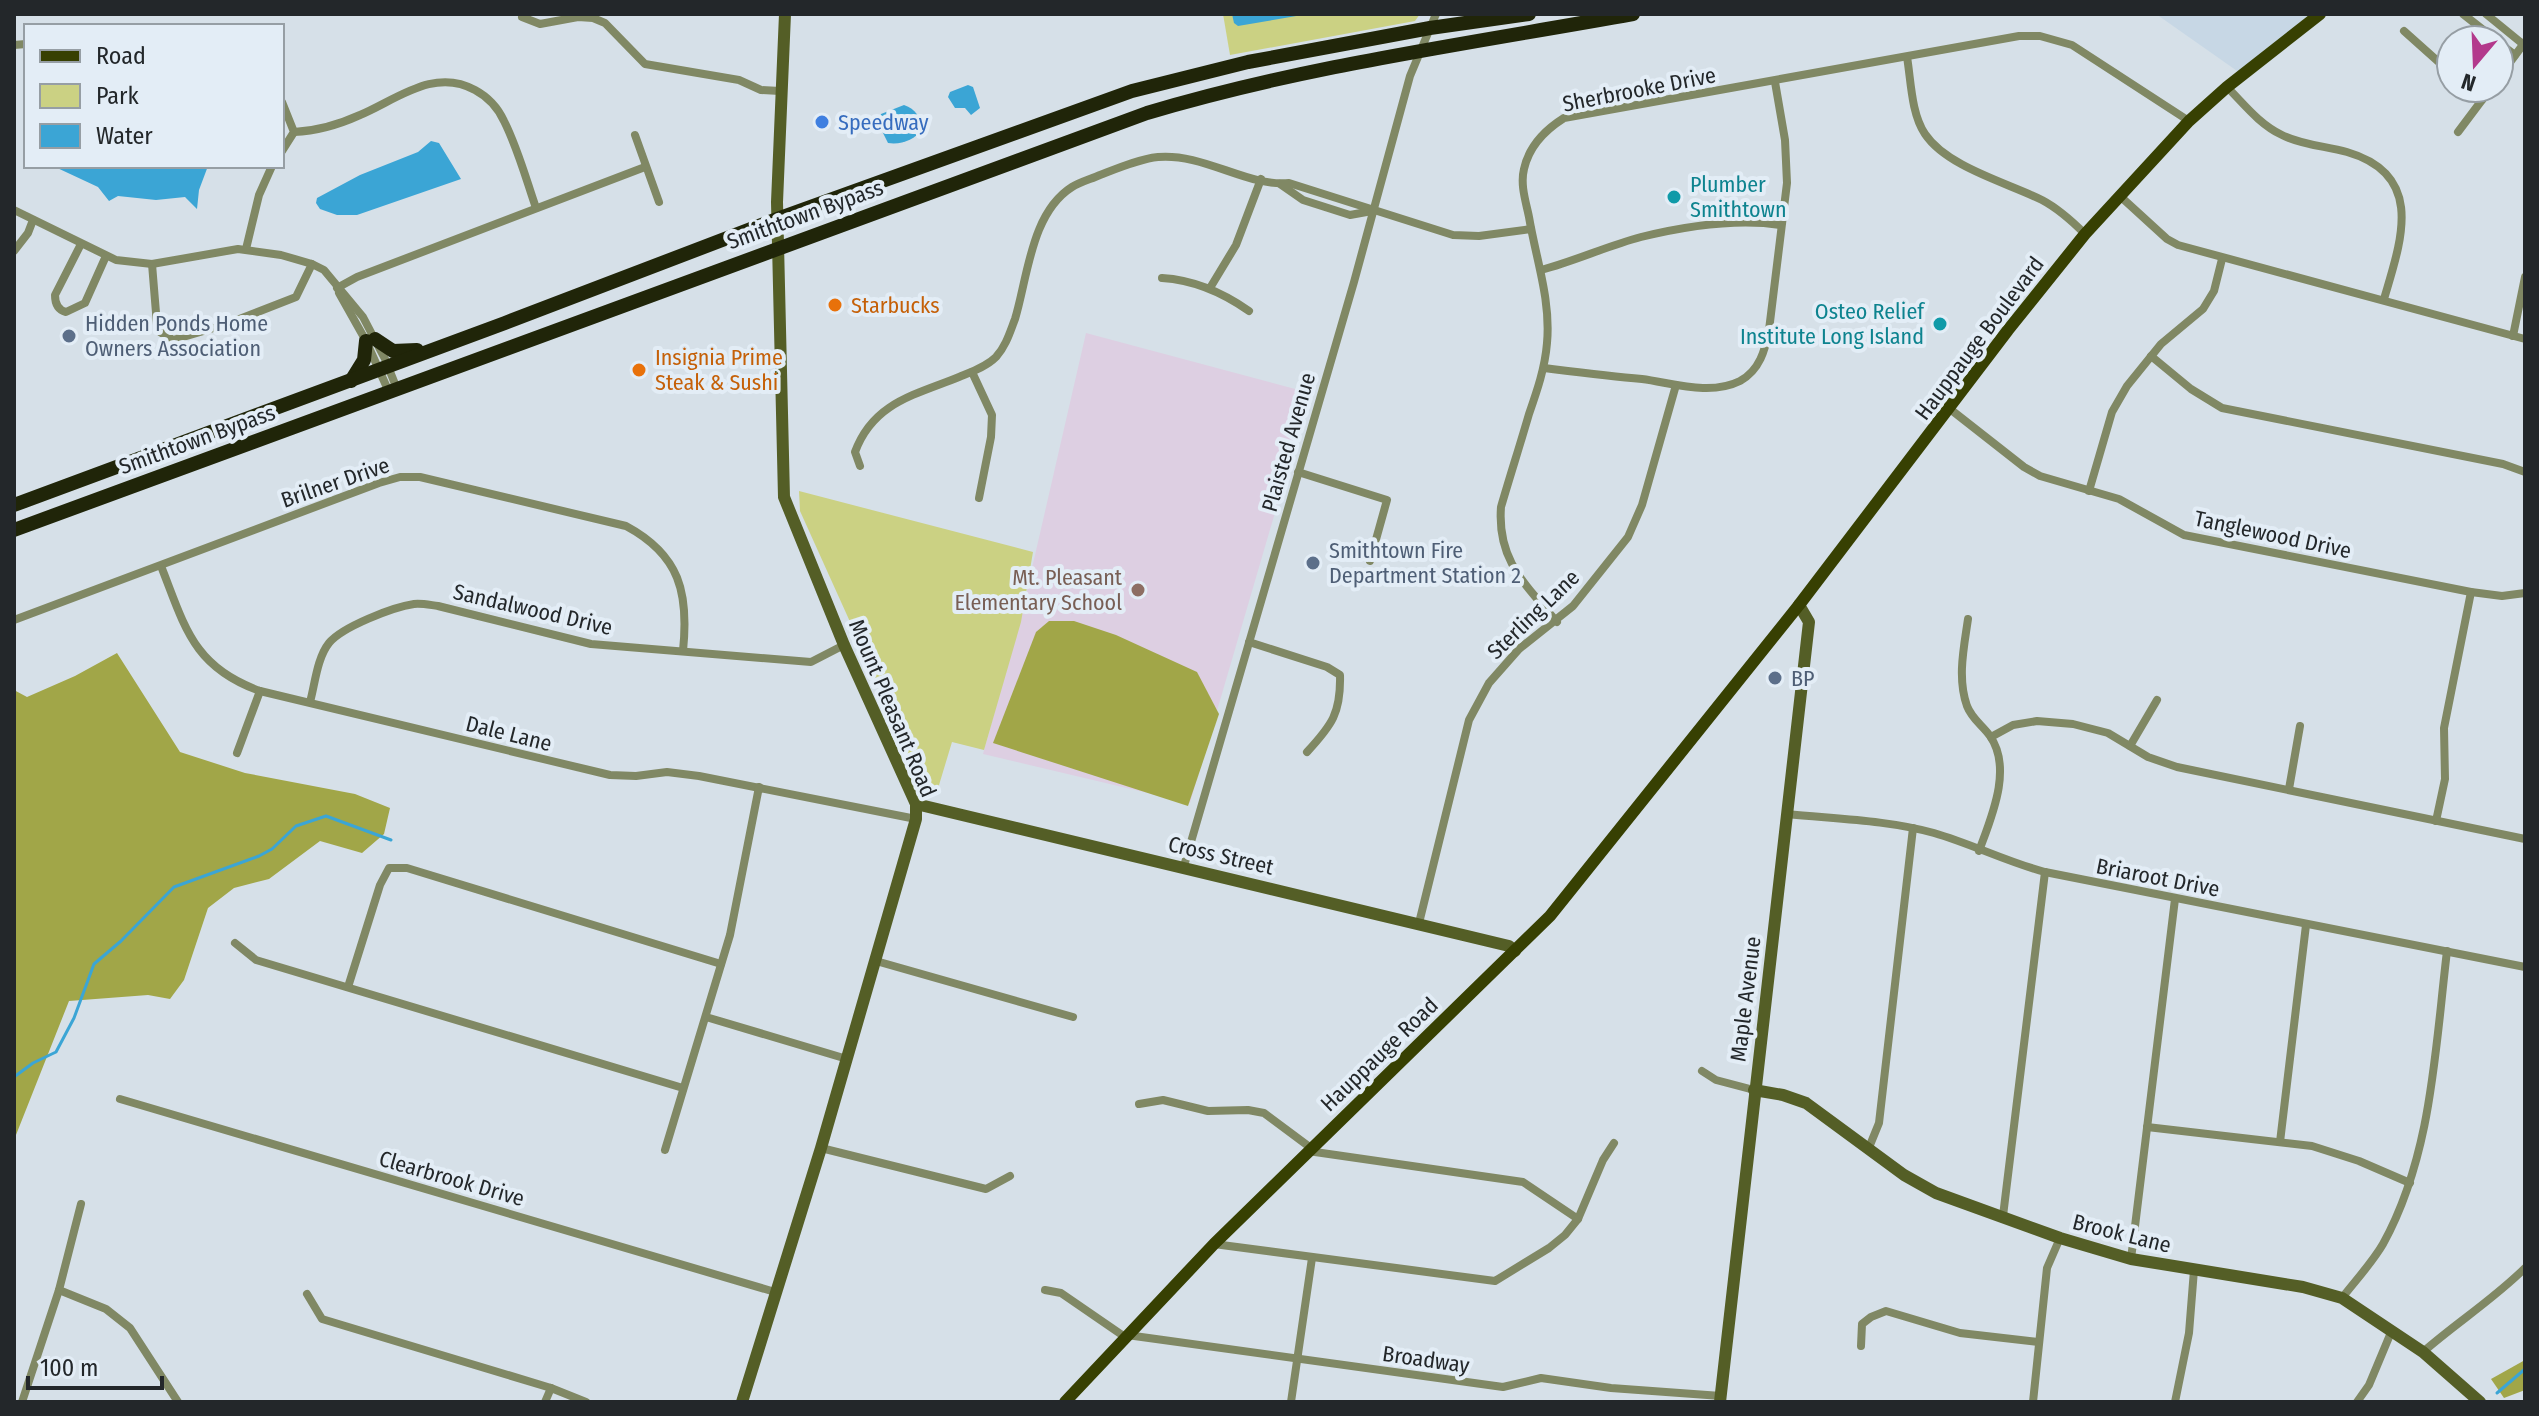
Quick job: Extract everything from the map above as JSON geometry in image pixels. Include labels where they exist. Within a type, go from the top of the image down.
[{"type":"highway","name":"Smithtown Bypass","points":[[14,505],[777,219],[1132,91],[1433,21],[1529,14]]},
{"type":"highway","name":"Smithtown Bypass","points":[[14,530],[777,247],[1157,110],[1240,88],[1633,14]]},
{"type":"highway","points":[[351,381],[364,360],[371,340],[393,351],[437,349]]},
{"type":"main road","name":"Hauppauge Boulevard","points":[[1706,721],[2085,234],[2189,121],[2320,14]]},
{"type":"main road","name":"Hauppauge Road","points":[[1065,1402],[1214,1244],[1550,916],[1706,721]]},
{"type":"street","name":"Mount Pleasant Road","points":[[742,1402],[821,1148],[916,819],[916,804],[844,645],[784,497],[777,219],[785,14]]},
{"type":"street","points":[[2486,14],[2524,44],[2515,55]]},
{"type":"street","points":[[522,17],[540,24],[578,17],[593,18],[605,23],[645,64],[739,80],[761,90],[780,91]]},
{"type":"street","name":"Plaisted Avenue","points":[[1184,866],[1410,76],[1433,21]]},
{"type":"street","points":[[2404,31],[2435,59]]},
{"type":"street","name":"Sherbrooke Drive","points":[[1557,622],[1510,563],[1499,531],[1501,507],[1544,368],[1548,314],[1522,185],[1524,169],[1539,138],[1564,118],[2019,36],[2040,36],[2072,45],[2189,121]]},
{"type":"street","points":[[1907,57],[1917,115],[1924,133],[1938,149],[2044,201],[2062,212],[2085,234]]},
{"type":"street","points":[[284,148],[294,132],[336,125],[419,86],[455,82],[472,88],[496,107],[536,208]]},
{"type":"street","points":[[1544,368],[1676,385],[1725,387],[1742,380],[1755,369],[1765,353],[1769,330],[1787,183],[1785,140],[1775,82]]},
{"type":"street","points":[[2227,87],[2262,123],[2283,136],[2349,153],[2390,178],[2403,207],[2402,232],[2384,299]]},
{"type":"street","points":[[2458,132],[2479,104]]},
{"type":"street","points":[[284,107],[294,132]]},
{"type":"street","points":[[635,135],[659,202]]},
{"type":"street","points":[[860,466],[855,452],[861,434],[890,405],[972,372],[996,357],[1008,340],[1036,238],[1059,198],[1073,187],[1122,166],[1158,157],[1211,163],[1280,184],[1303,200],[1350,215],[1373,211]]},
{"type":"street","points":[[337,288],[357,277],[645,167]]},
{"type":"street","points":[[246,249],[259,195],[271,168]]},
{"type":"street","points":[[1210,288],[1236,245],[1261,179]]},
{"type":"street","points":[[1280,184],[1289,183],[1453,235],[1479,236],[1531,229]]},
{"type":"street","points":[[1331,209],[1335,197]]},
{"type":"street","points":[[2121,197],[2167,239],[2178,245],[2525,339]]},
{"type":"street","points":[[14,210],[106,256],[152,264],[246,249],[312,264],[324,270],[353,311],[371,340],[393,390]]},
{"type":"street","points":[[14,251],[28,233],[33,220]]},
{"type":"street","points":[[1541,270],[1640,237],[1724,223],[1754,221],[1781,225]]},
{"type":"street","points":[[81,244],[55,295],[56,304],[62,311],[85,303],[106,256]]},
{"type":"street","points":[[2089,491],[2112,412],[2127,386],[2151,356],[2176,330],[2203,309],[2214,291],[2222,259]]},
{"type":"street","points":[[152,264],[157,325],[160,332],[173,340],[224,325],[296,297],[312,264]]},
{"type":"street","points":[[2513,336],[2525,277]]},
{"type":"street","points":[[1162,278],[1210,288],[1249,311]]},
{"type":"street","points":[[2151,356],[2191,389],[2222,408],[2503,464],[2525,472]]},
{"type":"street","points":[[972,372],[992,415],[991,437],[979,498]]},
{"type":"street","name":"Sterling Lane","points":[[1419,923],[1469,720],[1489,683],[1519,649],[1557,622],[1581,597],[1628,537],[1642,505],[1676,385]]},
{"type":"street","name":"Tanglewood Drive","points":[[1950,409],[2024,467],[2053,481],[2119,499],[2184,535],[2471,592],[2502,596],[2525,593]]},
{"type":"street","points":[[1298,472],[1387,500],[1370,561]]},
{"type":"street","name":"Brilner Drive","points":[[14,620],[400,477],[438,479],[626,526],[646,537],[663,552],[684,594],[686,622],[683,651]]},
{"type":"street","name":"Dale Lane","points":[[161,566],[186,630],[204,658],[241,684],[260,691],[596,772],[636,776],[667,772],[916,819]]},
{"type":"street","points":[[2436,821],[2445,779],[2444,728],[2471,592]]},
{"type":"street","name":"Sandalwood Drive","points":[[310,702],[329,643],[345,631],[416,603],[591,644],[811,662],[844,645]]},
{"type":"street","name":"Maple Avenue","points":[[1721,1399],[1809,622],[1799,605]]},
{"type":"street","points":[[1968,619],[1962,665],[1963,687],[1975,721],[1991,737],[1999,765],[2000,787],[1979,851]]},
{"type":"street","points":[[1249,642],[1327,667],[1340,675],[1341,693],[1330,727],[1307,752]]},
{"type":"street","points":[[237,753],[260,691]]},
{"type":"street","points":[[2130,746],[2157,700]]},
{"type":"street","points":[[1991,737],[2013,725],[2037,721],[2073,724],[2108,733],[2148,757],[2177,767],[2525,839]]},
{"type":"street","points":[[2289,789],[2300,726]]},
{"type":"street","points":[[665,1150],[730,935],[759,787]]},
{"type":"street","name":"Cross Street","points":[[916,804],[1419,923],[1509,946],[1515,951]]},
{"type":"street","name":"Briaroot Drive","points":[[1787,814],[1913,828],[2045,872],[2525,967]]},
{"type":"street","points":[[1868,1150],[1879,1123],[1913,828]]},
{"type":"street","points":[[348,987],[380,885],[389,868],[407,868],[721,964]]},
{"type":"street","points":[[2003,1216],[2045,872]]},
{"type":"street","points":[[2131,1259],[2175,899]]},
{"type":"street","points":[[2280,1142],[2306,925]]},
{"type":"street","points":[[235,943],[256,960],[683,1088]]},
{"type":"street","points":[[2342,1298],[2381,1248],[2410,1183],[2425,1129],[2447,951]]},
{"type":"street","points":[[876,961],[1073,1017]]},
{"type":"street","points":[[706,1017],[847,1059]]},
{"type":"street","points":[[1702,1071],[1716,1080],[1754,1090]]},
{"type":"street","name":"Brook Lane","points":[[1754,1090],[1806,1103],[1868,1150],[1936,1193],[2060,1238],[2131,1259],[2303,1287],[2342,1298],[2423,1352],[2480,1402]]},
{"type":"street","name":"Clearbrook Drive","points":[[120,1099],[775,1292]]},
{"type":"street","points":[[1139,1104],[1163,1100],[1208,1111],[1248,1110],[1264,1113],[1288,1128],[1309,1149],[1523,1182],[1578,1219]]},
{"type":"street","points":[[2147,1127],[2312,1146],[2359,1161],[2410,1183]]},
{"type":"street","points":[[1214,1244],[1495,1281],[1549,1248],[1578,1219],[1603,1160],[1614,1143]]},
{"type":"street","points":[[821,1148],[986,1189],[1010,1176]]},
{"type":"street","points":[[22,1402],[59,1290],[81,1204]]},
{"type":"street","points":[[2033,1402],[2047,1268],[2060,1238]]},
{"type":"street","points":[[1291,1402],[1312,1258]]},
{"type":"street","points":[[2423,1352],[2525,1268]]},
{"type":"street","points":[[2175,1402],[2189,1333],[2194,1270]]},
{"type":"street","points":[[59,1290],[106,1309],[130,1328],[178,1402]]},
{"type":"street","points":[[1045,1290],[1061,1293],[1126,1336]]},
{"type":"street","points":[[307,1294],[322,1319],[551,1388],[586,1402]]},
{"type":"street","points":[[1861,1346],[1862,1324],[1886,1311],[1960,1333],[2038,1342]]},
{"type":"street","points":[[2357,1402],[2369,1385],[2392,1329]]},
{"type":"street","name":"Broadway","points":[[1126,1336],[1503,1387],[1541,1378],[1721,1399]]},
{"type":"street","points":[[545,1402],[551,1388]]},
{"type":"shaded area","points":[[2156,14],[2310,14],[2240,73]]},
{"type":"shaded area","name":"Mt. Pleasant Elementary School","points":[[1086,333],[1310,393],[1190,803],[983,754],[1021,616]]},
{"type":"green space","points":[[1223,14],[1420,14],[1415,21],[1230,55]]},
{"type":"green space","points":[[799,491],[1033,552],[1021,622],[984,750],[952,742],[936,795],[925,791],[915,780],[865,655],[800,511]]},
{"type":"green space","points":[[1049,621],[1074,621],[1116,635],[1197,672],[1219,714],[1188,806],[993,743],[1036,632]]},
{"type":"green space","points":[[117,653],[180,752],[245,773],[355,794],[390,808],[384,834],[362,853],[320,841],[269,879],[234,888],[208,908],[184,980],[170,999],[148,995],[69,1001],[14,1140],[14,690],[27,697]]},
{"type":"green space","points":[[2525,1360],[2525,1390],[2504,1398],[2491,1379]]},
{"type":"water","points":[[1232,14],[1308,14],[1238,26]]},
{"type":"water","points":[[968,85],[973,87],[980,108],[971,115],[965,108],[955,108],[948,97],[950,92]]},
{"type":"water","points":[[904,105],[917,114],[922,129],[907,141],[888,143],[878,123],[881,114]]},
{"type":"water","points":[[431,141],[439,143],[461,179],[357,215],[337,215],[320,209],[316,203],[317,198],[360,175],[418,152]]},
{"type":"water","points":[[57,168],[207,168],[199,190],[197,209],[185,197],[156,200],[118,196],[109,201],[98,187]]},
{"type":"waterway","points":[[14,1077],[56,1052],[74,1018],[94,964],[174,887],[259,856],[272,849],[296,826],[326,816],[391,840]]},
{"type":"waterway","points":[[2497,1393],[2525,1369]]},
{"type":"place","name":"Speedway","points":[[822,122]]},
{"type":"place","name":"Plumber Smithtown","points":[[1674,197]]},
{"type":"place","name":"Starbucks","points":[[835,305]]},
{"type":"place","name":"Osteo Relief Institute Long Island","points":[[1940,324]]},
{"type":"place","name":"Hidden Ponds Home Owners Association","points":[[69,336]]},
{"type":"place","name":"Insignia Prime Steak & Sushi","points":[[639,370]]},
{"type":"place","name":"Smithtown Fire Department Station 2","points":[[1313,563]]},
{"type":"place","name":"Mt. Pleasant Elementary School","points":[[1138,590]]},
{"type":"place","name":"BP","points":[[1775,678]]}]
